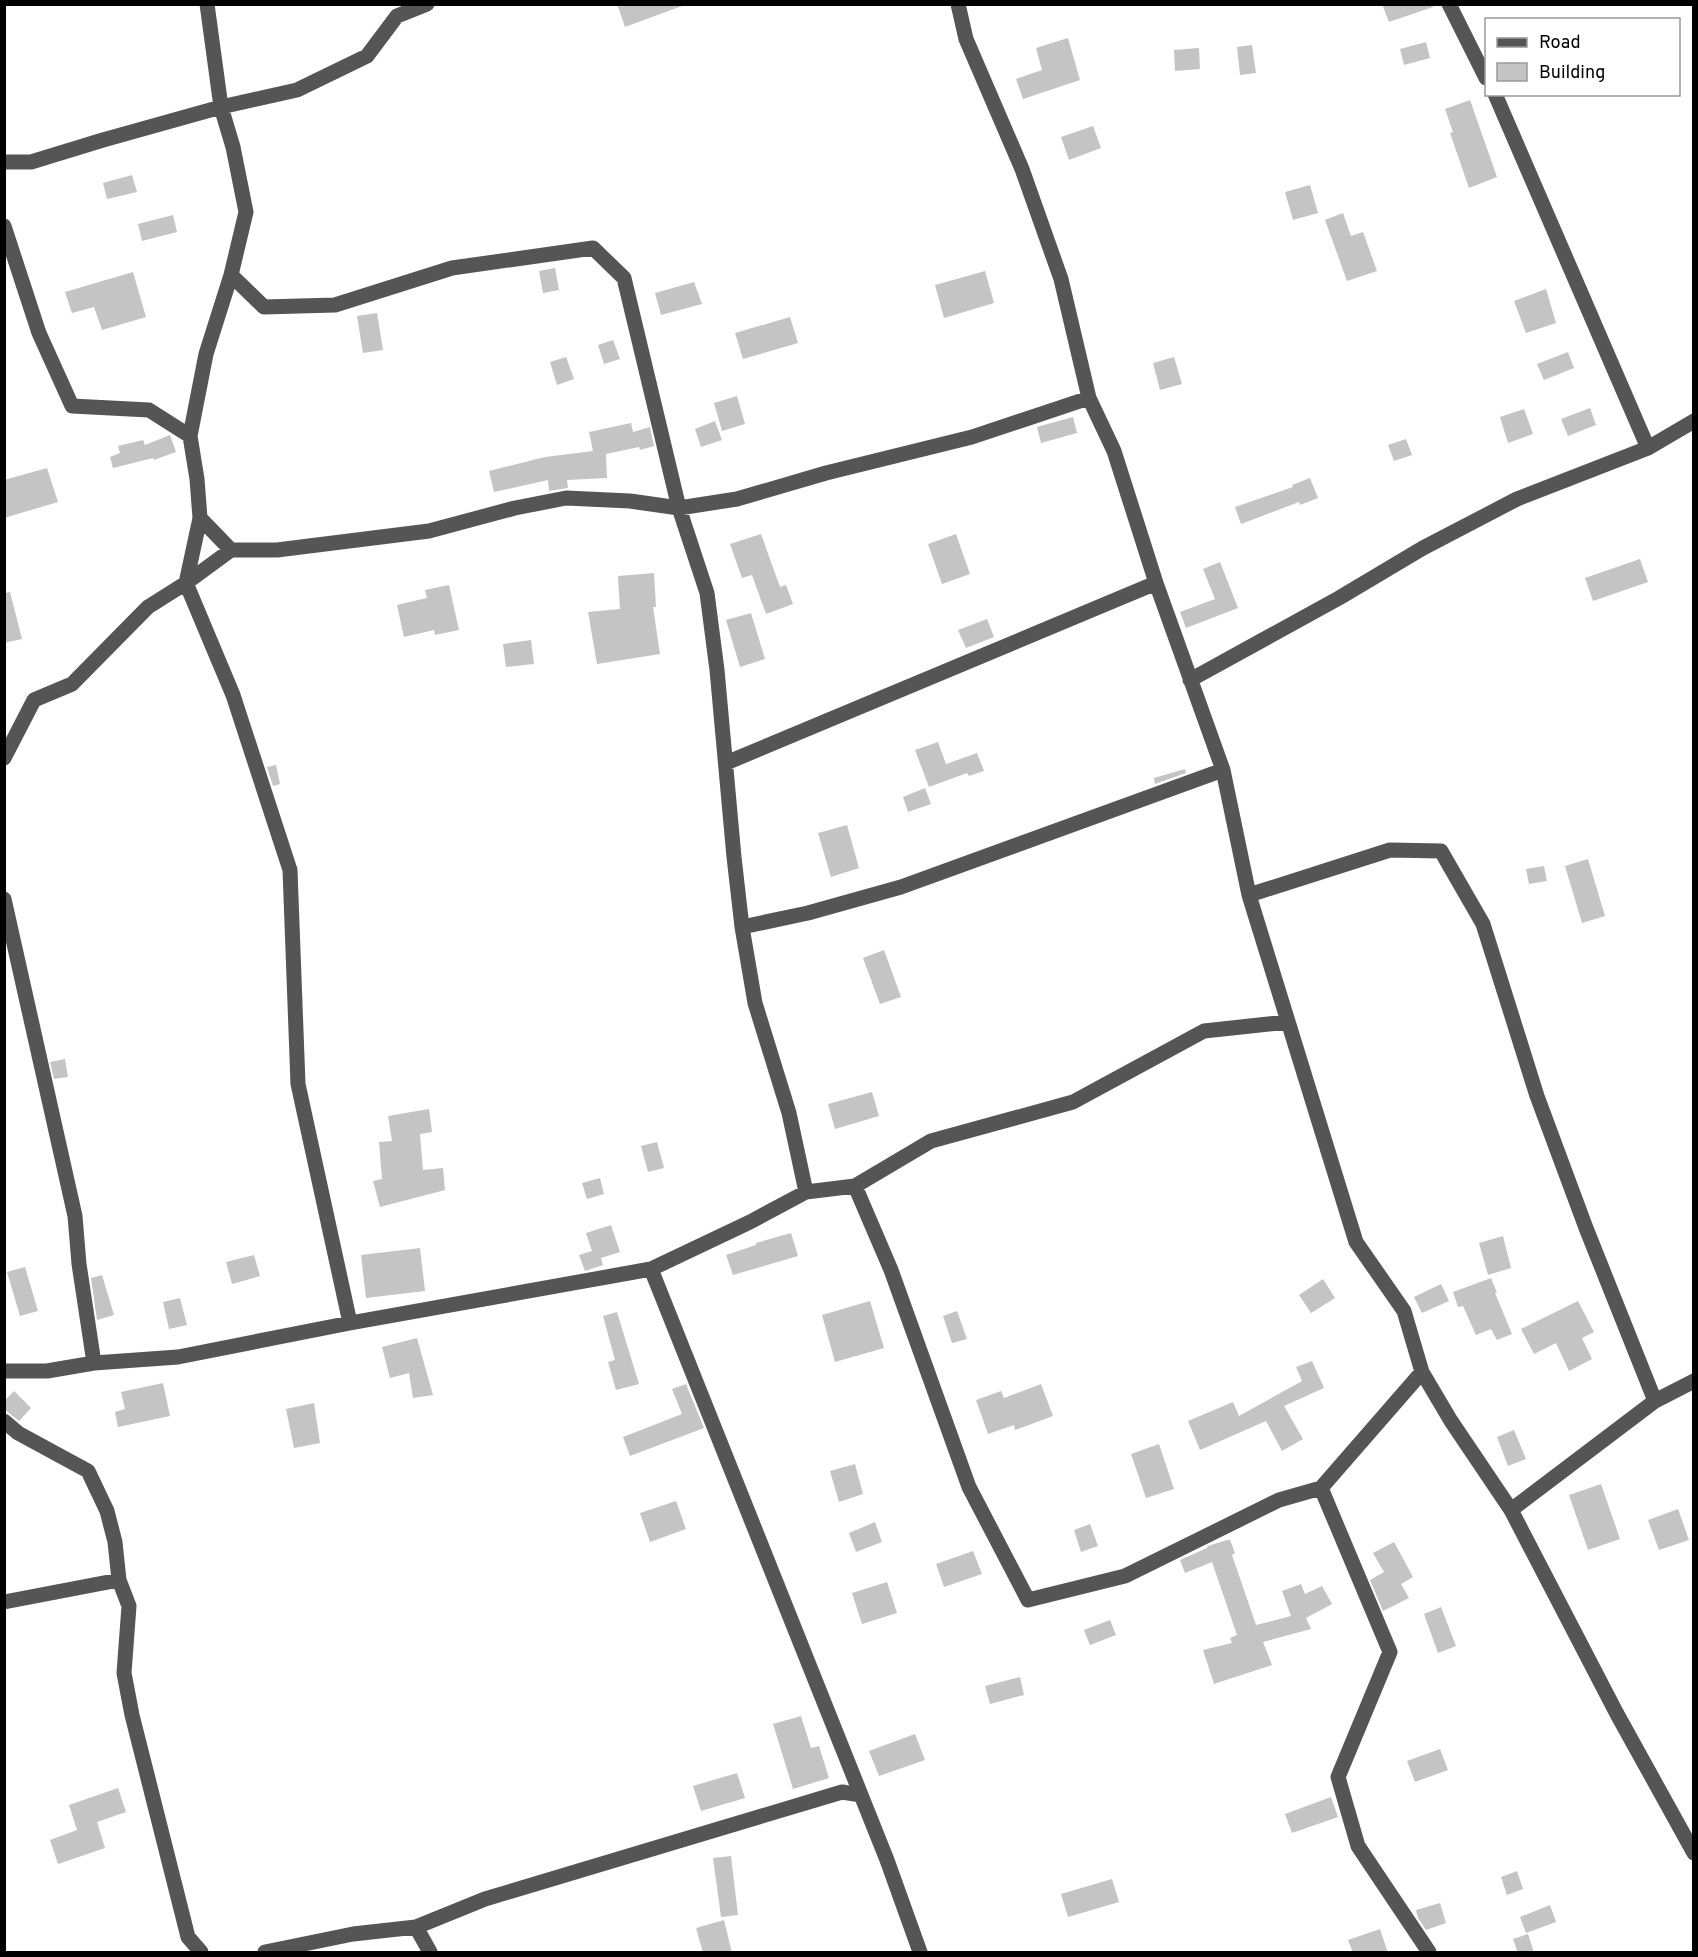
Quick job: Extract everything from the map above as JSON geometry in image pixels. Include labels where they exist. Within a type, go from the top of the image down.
[{"type":"street","points":[[207,4],[220,107],[233,147],[246,212],[231,274],[207,354],[190,436],[200,518],[186,583],[233,695],[290,870],[298,1084],[350,1323]]},
{"type":"street","points":[[4,162],[31,162],[220,107],[297,90],[367,56],[397,16],[427,4]]},
{"type":"street","points":[[958,4],[966,39],[1022,169],[1061,279],[1089,398],[1114,452],[1156,583],[1223,770],[1249,895],[1356,1242],[1404,1311],[1422,1372],[1451,1421],[1511,1510],[1617,1714],[1694,1853]]},
{"type":"street","points":[[1449,4],[1485,76]]},
{"type":"street","points":[[1496,96],[1648,448]]},
{"type":"street","points":[[4,226],[39,333],[72,406],[149,410],[190,436]]},
{"type":"street","points":[[231,274],[264,307],[335,305],[452,268],[593,248],[624,278],[679,508],[707,593],[742,927],[755,1002],[789,1113],[806,1192]]},
{"type":"street","points":[[4,758],[34,700],[72,684],[148,607],[231,550],[277,550],[429,531],[515,508],[566,498],[630,501],[679,508],[737,499],[826,473],[972,437],[1089,398]]},
{"type":"street","points":[[1190,680],[1339,598],[1423,548],[1517,499],[1648,448],[1694,421]]},
{"type":"street","points":[[200,518],[231,550]]},
{"type":"street","points":[[726,763],[1156,583]]},
{"type":"street","points":[[742,927],[808,913],[901,887],[1223,770]]},
{"type":"street","points":[[1249,895],[1390,850],[1441,851],[1483,924],[1537,1096],[1586,1228],[1655,1401]]},
{"type":"street","points":[[4,899],[75,1216],[79,1264],[94,1363]]},
{"type":"street","points":[[4,1371],[47,1371],[94,1363],[178,1357],[350,1323],[651,1269],[750,1222],[806,1192],[855,1186],[931,1141],[1072,1102],[1204,1030],[1287,1022]]},
{"type":"street","points":[[855,1186],[891,1270],[969,1486],[1028,1600],[1125,1576],[1279,1500],[1321,1488],[1422,1372]]},
{"type":"street","points":[[651,1269],[888,1860],[920,1953]]},
{"type":"street","points":[[1511,1510],[1655,1401],[1694,1381]]},
{"type":"street","points":[[4,1421],[18,1433],[88,1471],[107,1511],[115,1542],[119,1580],[129,1606],[124,1673],[132,1715],[188,1937],[201,1953]]},
{"type":"street","points":[[1321,1488],[1390,1652],[1338,1777],[1358,1846],[1429,1953]]},
{"type":"street","points":[[4,1602],[119,1580]]},
{"type":"street","points":[[265,1953],[353,1934],[416,1927],[485,1899],[842,1792],[861,1795]]},
{"type":"street","points":[[416,1927],[430,1953]]},
{"type":"building","points":[[617,4],[681,4],[682,6],[625,27]]},
{"type":"building","points":[[1382,4],[1432,4],[1433,7],[1389,22]]},
{"type":"building","points":[[1068,38],[1080,80],[1023,99],[1016,79],[1042,70],[1036,48]]},
{"type":"building","points":[[1426,42],[1430,58],[1404,65],[1400,49]]},
{"type":"building","points":[[1252,45],[1256,73],[1240,75],[1237,47]]},
{"type":"building","points":[[1199,48],[1200,69],[1175,71],[1174,50]]},
{"type":"building","points":[[1470,100],[1497,177],[1469,188],[1450,133],[1453,132],[1445,109]]},
{"type":"building","points":[[1093,126],[1101,148],[1069,160],[1061,137]]},
{"type":"building","points":[[132,175],[137,192],[107,199],[103,183]]},
{"type":"building","points":[[1310,185],[1318,213],[1293,220],[1285,192]]},
{"type":"building","points":[[1343,213],[1351,236],[1363,232],[1377,271],[1347,281],[1325,220]]},
{"type":"building","points":[[173,215],[177,232],[142,241],[138,224]]},
{"type":"building","points":[[555,268],[559,290],[543,293],[539,271]]},
{"type":"building","points":[[985,271],[994,303],[944,318],[935,285]]},
{"type":"building","points":[[133,272],[146,317],[102,330],[94,307],[72,313],[65,292]]},
{"type":"building","points":[[694,282],[702,304],[661,315],[655,293]]},
{"type":"building","points":[[1546,289],[1556,323],[1526,333],[1514,301]]},
{"type":"building","points":[[377,313],[383,350],[363,353],[357,316]]},
{"type":"building","points":[[790,317],[798,343],[743,359],[735,333]]},
{"type":"building","points":[[613,340],[620,359],[604,364],[598,345]]},
{"type":"building","points":[[1568,352],[1574,368],[1544,380],[1537,364]]},
{"type":"building","points":[[566,357],[574,379],[557,385],[550,362]]},
{"type":"building","points":[[1174,357],[1182,384],[1160,390],[1153,363]]},
{"type":"building","points":[[737,396],[745,424],[722,431],[714,403]]},
{"type":"building","points":[[1590,408],[1596,425],[1568,436],[1561,419]]},
{"type":"building","points":[[1524,409],[1533,434],[1508,443],[1500,417]]},
{"type":"building","points":[[1073,417],[1077,433],[1041,443],[1037,427]]},
{"type":"building","points":[[715,421],[722,440],[701,447],[695,429]]},
{"type":"building","points":[[631,423],[633,432],[650,427],[654,446],[606,454],[607,478],[567,480],[568,488],[549,491],[548,480],[494,492],[489,471],[545,457],[593,451],[589,432]]},
{"type":"building","points":[[170,435],[176,452],[154,460],[153,458],[113,468],[110,457],[120,453],[118,446],[143,440],[145,445]]},
{"type":"building","points":[[1406,439],[1412,455],[1394,461],[1388,445]]},
{"type":"building","points":[[47,468],[58,502],[4,518],[4,480]]},
{"type":"building","points":[[1310,478],[1318,498],[1300,505],[1299,502],[1241,524],[1235,507],[1293,487],[1292,485]]},
{"type":"building","points":[[761,534],[780,587],[786,585],[793,604],[766,614],[752,575],[742,578],[730,544]]},
{"type":"building","points":[[956,534],[970,574],[942,584],[928,544]]},
{"type":"building","points":[[1640,559],[1648,582],[1593,601],[1585,578]]},
{"type":"building","points":[[1220,562],[1238,608],[1186,628],[1180,612],[1215,599],[1203,569]]},
{"type":"building","points":[[654,573],[656,607],[653,607],[660,654],[597,664],[588,612],[620,609],[618,576]]},
{"type":"building","points":[[449,585],[459,630],[435,635],[434,630],[404,637],[397,605],[427,598],[425,590]]},
{"type":"building","points":[[10,592],[22,639],[4,643],[4,593]]},
{"type":"building","points":[[751,613],[765,659],[740,667],[726,620]]},
{"type":"building","points":[[987,619],[994,637],[966,648],[958,630]]},
{"type":"building","points":[[531,640],[534,664],[506,667],[503,644]]},
{"type":"building","points":[[938,742],[946,764],[977,753],[984,771],[969,776],[967,773],[929,787],[915,750]]},
{"type":"building","points":[[276,765],[280,784],[273,786],[267,767]]},
{"type":"building","points":[[1185,769],[1186,773],[1155,784],[1154,778]]},
{"type":"building","points":[[925,788],[931,804],[908,812],[903,797]]},
{"type":"building","points":[[847,825],[859,868],[831,877],[818,833]]},
{"type":"building","points":[[1588,859],[1605,916],[1582,923],[1565,866]]},
{"type":"building","points":[[1544,866],[1547,881],[1529,884],[1526,869]]},
{"type":"building","points":[[884,950],[901,997],[880,1004],[863,958]]},
{"type":"building","points":[[65,1059],[68,1077],[54,1079],[50,1062]]},
{"type":"building","points":[[872,1092],[879,1116],[835,1129],[828,1104]]},
{"type":"building","points":[[429,1109],[432,1132],[420,1134],[423,1170],[443,1168],[445,1190],[380,1207],[373,1181],[382,1179],[379,1142],[392,1141],[388,1116]]},
{"type":"building","points":[[657,1142],[664,1168],[648,1172],[641,1146]]},
{"type":"building","points":[[600,1178],[604,1194],[587,1199],[582,1183]]},
{"type":"building","points":[[611,1225],[620,1252],[601,1258],[603,1265],[585,1271],[579,1255],[592,1251],[586,1233]]},
{"type":"building","points":[[791,1233],[798,1256],[733,1275],[726,1255]]},
{"type":"building","points":[[1503,1236],[1511,1268],[1488,1275],[1479,1243]]},
{"type":"building","points":[[420,1248],[425,1291],[366,1298],[361,1255]]},
{"type":"building","points":[[254,1255],[260,1276],[232,1284],[226,1262]]},
{"type":"building","points":[[25,1267],[38,1311],[20,1316],[7,1272]]},
{"type":"building","points":[[102,1275],[114,1315],[97,1320],[91,1278]]},
{"type":"building","points":[[1491,1278],[1512,1334],[1497,1340],[1491,1329],[1476,1335],[1463,1306],[1458,1307],[1453,1292]]},
{"type":"building","points":[[1323,1279],[1335,1298],[1311,1313],[1299,1295]]},
{"type":"building","points":[[1441,1284],[1449,1301],[1422,1313],[1414,1297]]},
{"type":"building","points":[[180,1298],[187,1325],[169,1329],[163,1302]]},
{"type":"building","points":[[870,1301],[884,1348],[835,1362],[822,1315]]},
{"type":"building","points":[[1578,1301],[1594,1332],[1582,1338],[1592,1359],[1569,1371],[1556,1343],[1534,1354],[1521,1329]]},
{"type":"building","points":[[957,1311],[967,1339],[952,1343],[943,1316]]},
{"type":"building","points":[[617,1312],[639,1384],[616,1390],[608,1362],[615,1360],[603,1316]]},
{"type":"building","points":[[417,1338],[433,1395],[413,1398],[409,1373],[390,1378],[382,1347]]},
{"type":"building","points":[[1312,1361],[1324,1388],[1284,1406],[1303,1439],[1282,1451],[1266,1421],[1200,1450],[1188,1421],[1233,1402],[1239,1416],[1302,1381],[1296,1367]]},
{"type":"building","points":[[163,1383],[170,1416],[118,1427],[115,1412],[125,1409],[121,1392]]},
{"type":"building","points":[[686,1384],[704,1428],[630,1456],[623,1437],[682,1414],[672,1389]]},
{"type":"building","points":[[1041,1384],[1053,1416],[1015,1430],[1014,1425],[988,1434],[976,1400],[1001,1391],[1004,1398]]},
{"type":"building","points":[[14,1391],[31,1408],[19,1421],[4,1409],[4,1401]]},
{"type":"building","points":[[314,1403],[320,1443],[294,1448],[286,1409]]},
{"type":"building","points":[[1514,1430],[1526,1459],[1508,1466],[1497,1437]]},
{"type":"building","points":[[1159,1444],[1174,1489],[1146,1498],[1131,1454]]},
{"type":"building","points":[[855,1464],[863,1494],[839,1502],[830,1471]]},
{"type":"building","points":[[1601,1484],[1620,1539],[1588,1550],[1569,1495]]},
{"type":"building","points":[[676,1501],[686,1529],[650,1542],[640,1513]]},
{"type":"building","points":[[1678,1509],[1689,1540],[1659,1550],[1648,1520]]},
{"type":"building","points":[[875,1522],[882,1542],[856,1552],[849,1533]]},
{"type":"building","points":[[1090,1524],[1098,1546],[1081,1552],[1074,1530]]},
{"type":"building","points":[[1230,1540],[1235,1553],[1232,1555],[1256,1625],[1291,1616],[1282,1591],[1301,1584],[1305,1594],[1322,1586],[1332,1604],[1306,1618],[1311,1629],[1263,1642],[1272,1665],[1214,1684],[1203,1650],[1232,1643],[1230,1638],[1237,1635],[1212,1562],[1185,1573],[1180,1560],[1208,1546]]},
{"type":"building","points":[[1394,1542],[1413,1577],[1401,1584],[1409,1598],[1383,1611],[1370,1580],[1384,1572],[1373,1553]]},
{"type":"building","points":[[973,1551],[982,1574],[944,1587],[936,1564]]},
{"type":"building","points":[[887,1582],[897,1613],[862,1624],[852,1593]]},
{"type":"building","points":[[1441,1607],[1456,1646],[1438,1653],[1424,1614]]},
{"type":"building","points":[[1110,1620],[1116,1635],[1090,1645],[1084,1630]]},
{"type":"building","points":[[1020,1677],[1024,1695],[990,1704],[985,1686]]},
{"type":"building","points":[[801,1716],[811,1748],[819,1746],[829,1778],[793,1789],[773,1724]]},
{"type":"building","points":[[915,1734],[925,1760],[879,1776],[869,1751]]},
{"type":"building","points":[[1440,1749],[1448,1770],[1415,1782],[1407,1761]]},
{"type":"building","points":[[737,1773],[745,1798],[701,1811],[693,1786]]},
{"type":"building","points":[[118,1788],[126,1812],[97,1822],[105,1848],[58,1864],[50,1840],[77,1830],[69,1805]]},
{"type":"building","points":[[1331,1797],[1338,1817],[1292,1833],[1285,1814]]},
{"type":"building","points":[[731,1856],[738,1915],[721,1917],[713,1858]]},
{"type":"building","points":[[1517,1871],[1523,1889],[1507,1895],[1501,1877]]},
{"type":"building","points":[[1112,1879],[1119,1902],[1068,1917],[1061,1894]]},
{"type":"building","points":[[1440,1903],[1446,1923],[1426,1930],[1416,1910]]},
{"type":"building","points":[[1550,1905],[1556,1922],[1526,1933],[1520,1917]]},
{"type":"building","points":[[724,1920],[732,1953],[703,1953],[696,1928]]},
{"type":"building","points":[[1380,1929],[1388,1953],[1353,1953],[1348,1940]]},
{"type":"building","points":[[1528,1934],[1534,1953],[1518,1953],[1513,1939]]}]
